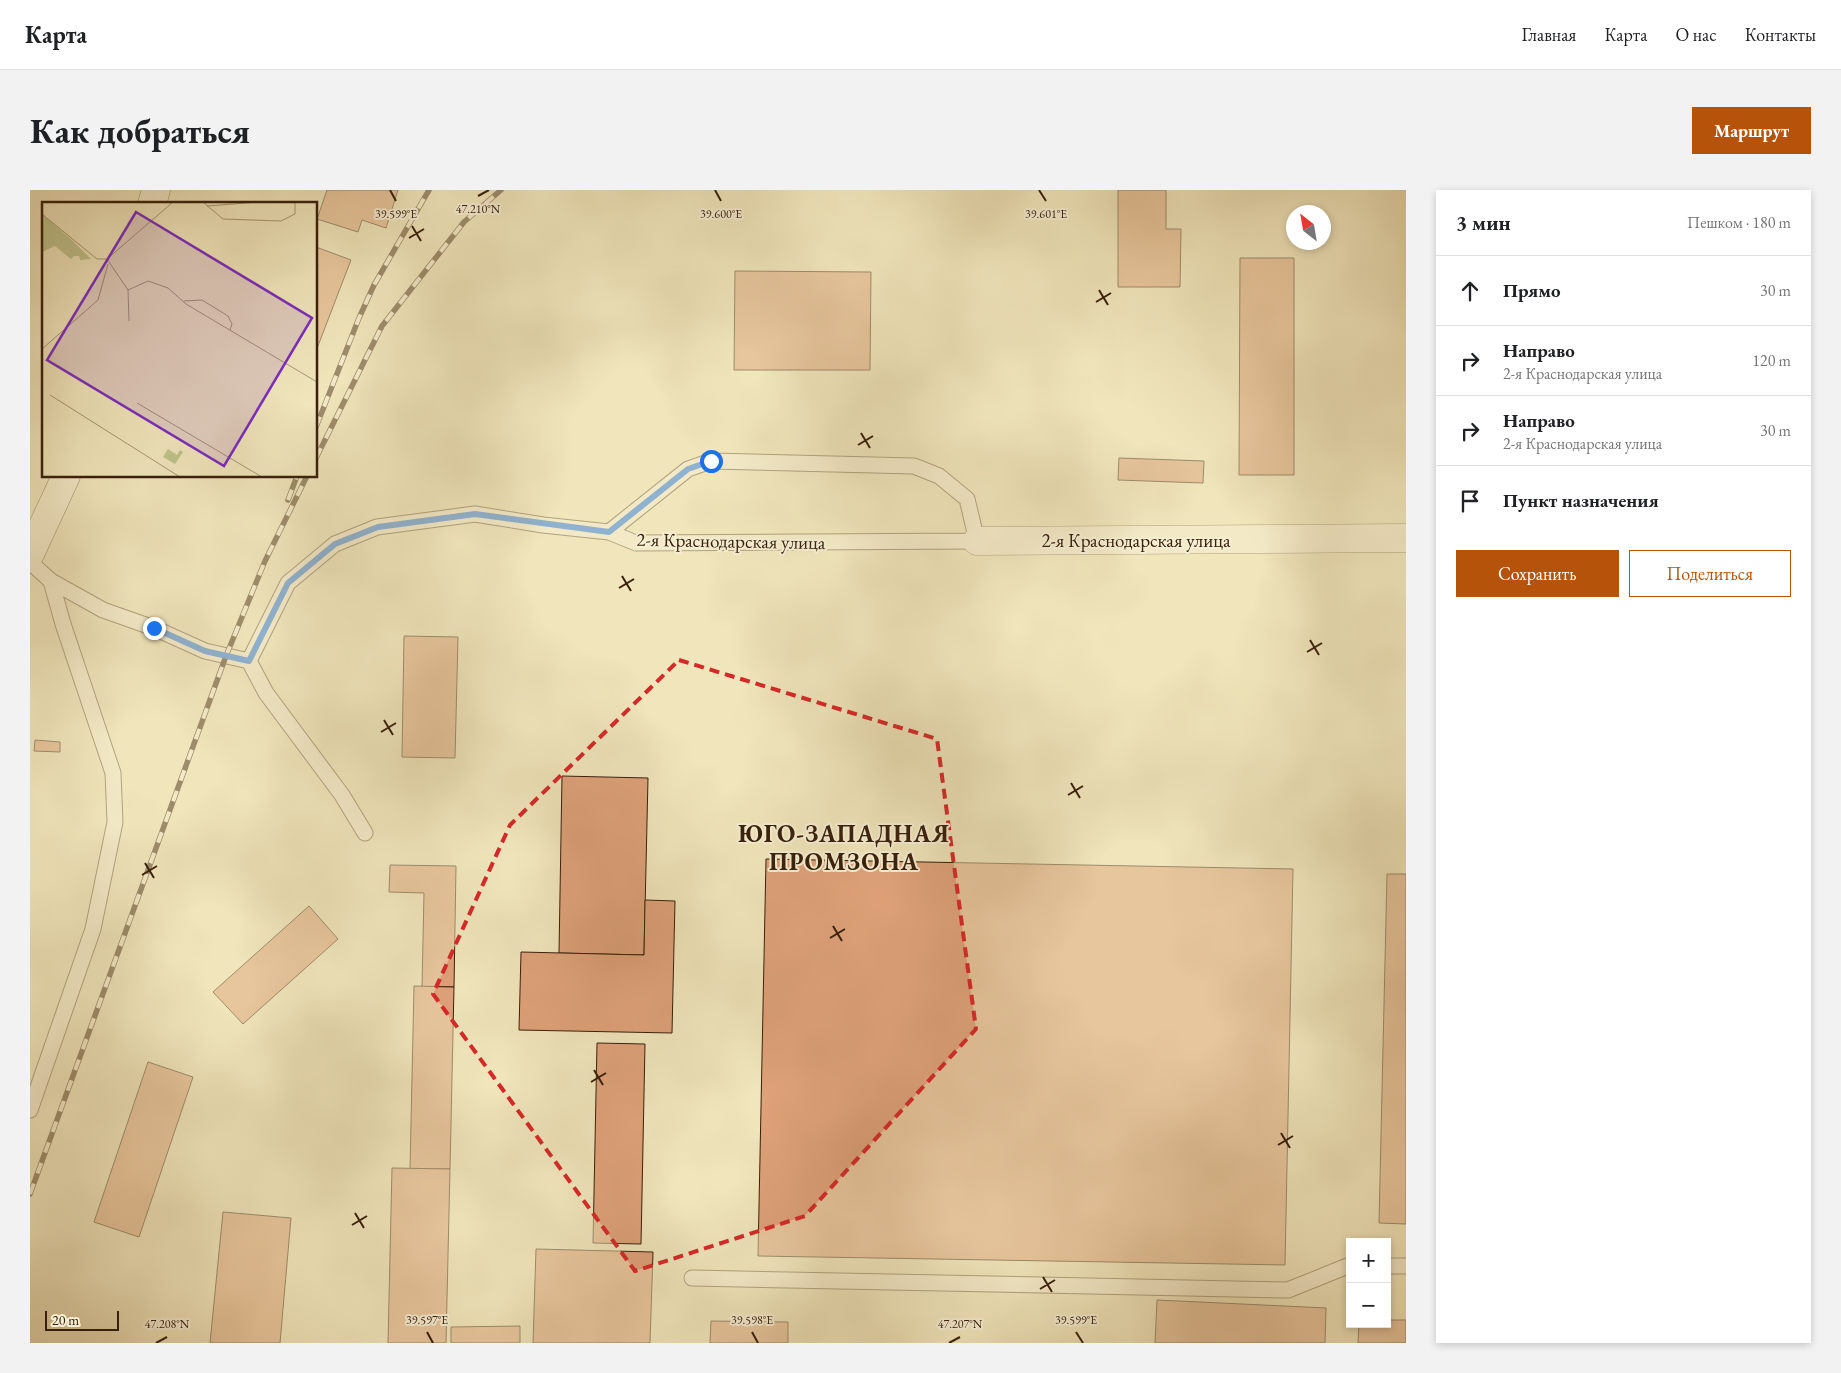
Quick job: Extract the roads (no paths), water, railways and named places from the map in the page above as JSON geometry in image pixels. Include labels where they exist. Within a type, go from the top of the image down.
[{"type":"street","points":[[30,554],[65,478]]},
{"type":"street","name":"2-я Краснодарская улица","points":[[977,541],[1406,538]]},
{"type":"lane","points":[[609,532],[688,469],[711,461],[914,466],[939,476],[967,499],[977,541]]},
{"type":"lane","name":"2-я Краснодарская улица","points":[[249,661],[288,583],[335,544],[378,527],[475,514],[609,532],[636,543],[977,541]]},
{"type":"lane","points":[[30,562],[51,581],[103,610],[154,628],[205,651],[249,661],[266,693],[342,795],[364,833]]},
{"type":"lane","points":[[30,1110],[93,929],[115,822],[113,773],[63,624],[51,581]]},
{"type":"lane","points":[[1391,1266],[1406,1266]]},
{"type":"lane","points":[[692,1278],[1288,1290],[1346,1267]]},
{"type":"railway","points":[[318,422],[374,285],[429,190]]},
{"type":"railway","points":[[318,454],[382,326],[464,222],[501,190]]},
{"type":"railway","points":[[288,500],[296,478]]},
{"type":"railway","points":[[30,1194],[226,656],[265,561],[306,478]]},
{"type":"district","name":"ЮГО-ЗАПАДНАЯ ПРОМЗОНА","points":[[844,847]]}]
